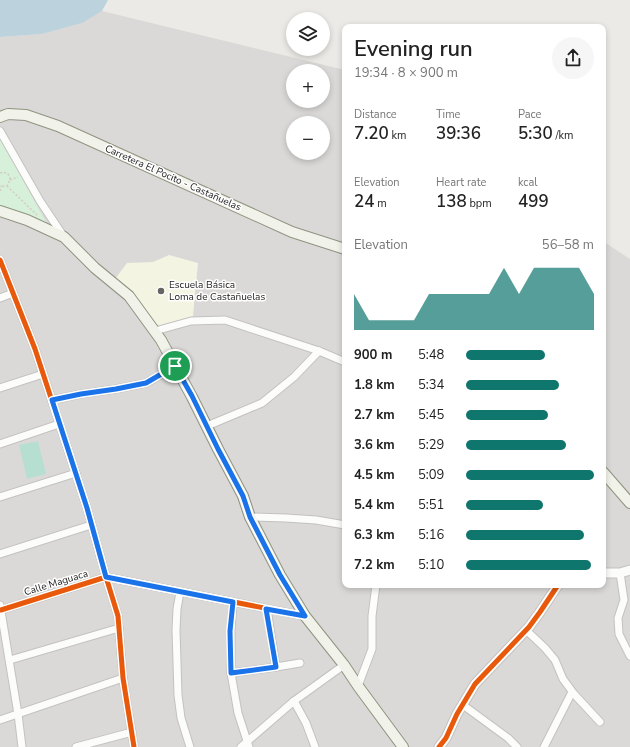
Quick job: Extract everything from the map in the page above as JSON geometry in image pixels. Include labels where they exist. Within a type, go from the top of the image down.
[{"type":"main road","name":"Carretera El Pocito - Castañuelas","points":[[0,118],[8,114],[26,115],[58,126],[292,232],[342,248]]},
{"type":"main road","points":[[0,210],[27,220],[64,237],[95,268],[129,296],[161,340],[192,396],[243,496],[250,517],[280,575],[305,616],[344,665],[403,747]]},
{"type":"main road","points":[[606,475],[630,503]]},
{"type":"street","points":[[0,131],[40,201],[64,237]]},
{"type":"street","points":[[0,260],[35,349],[60,424],[118,616],[123,678],[134,747]]},
{"type":"street","points":[[0,298],[13,294]]},
{"type":"street","points":[[155,331],[191,321],[225,320],[319,351],[342,361]]},
{"type":"street","points":[[207,426],[262,403],[294,377],[319,351]]},
{"type":"street","points":[[52,400],[146,383],[175,366]]},
{"type":"street","points":[[0,388],[43,374]]},
{"type":"street","points":[[0,444],[60,424]]},
{"type":"street","points":[[0,497],[76,473]]},
{"type":"street","points":[[250,517],[316,520],[342,524]]},
{"type":"street","points":[[0,554],[91,524]]},
{"type":"street","points":[[606,572],[620,573],[630,570]]},
{"type":"street","points":[[620,573],[624,600],[618,618],[619,634],[630,656]]},
{"type":"street","name":"Calle Maguaca","points":[[1,607],[106,577],[305,616]]},
{"type":"street","points":[[358,686],[372,649],[372,616],[376,588]]},
{"type":"street","points":[[439,747],[446,738],[457,714],[475,684],[526,630],[556,588]]},
{"type":"street","points":[[180,592],[177,609],[176,630],[178,695],[181,718],[190,747]]},
{"type":"street","points":[[233,602],[230,631],[231,673],[238,713],[248,745]]},
{"type":"street","points":[[1,607],[22,747]]},
{"type":"street","points":[[266,609],[276,667]]},
{"type":"street","points":[[10,660],[119,628]]},
{"type":"street","points":[[526,630],[555,660],[563,679],[572,692],[600,722]]},
{"type":"street","points":[[231,673],[300,662]]},
{"type":"street","points":[[241,747],[248,745],[294,701],[344,665]]},
{"type":"street","points":[[0,720],[123,678]]},
{"type":"street","points":[[544,747],[572,692]]},
{"type":"street","points":[[294,701],[306,724],[314,747]]},
{"type":"street","points":[[463,704],[484,721],[504,734],[517,747]]},
{"type":"street","points":[[76,747],[132,732]]},
{"type":"path","points":[[0,173],[4,172],[8,174],[10,180]]},
{"type":"path","points":[[6,186],[10,180],[21,176]]},
{"type":"path","points":[[0,191],[1,186],[6,186],[40,218]]},
{"type":"shaded area","points":[[102,11],[320,64],[286,64],[286,108],[330,108],[330,66],[342,69],[342,588],[606,588],[606,243],[630,259],[630,747],[0,747],[0,37],[42,34],[81,23]]},
{"type":"shaded area","points":[[0,138],[46,222],[46,224],[0,207]]},
{"type":"shaded area","name":"Escuela Básica Loma de Castañuelas","points":[[169,255],[198,263],[193,316],[157,328],[141,303],[115,279],[127,263],[153,262]]},
{"type":"green space","points":[[38,441],[46,474],[27,479],[19,445]]},
{"type":"water","points":[[0,0],[108,0],[102,11],[82,23],[42,34],[0,37]]},
{"type":"cycle path","points":[[0,260],[35,349],[87,508],[118,616],[123,678],[134,747]]},
{"type":"cycle path","points":[[1,610],[106,577],[305,616]]},
{"type":"cycle path","points":[[439,747],[446,738],[457,714],[475,684],[529,627],[556,588]]},
{"type":"place","name":"Escuela Básica Loma de Castañuelas","points":[[161,291]]},
{"type":"route","points":[[175,366],[243,496],[250,517],[280,575],[305,616],[266,609],[276,667],[231,673],[230,631],[233,602],[106,577],[87,508],[52,400],[146,383],[175,366]]}]
